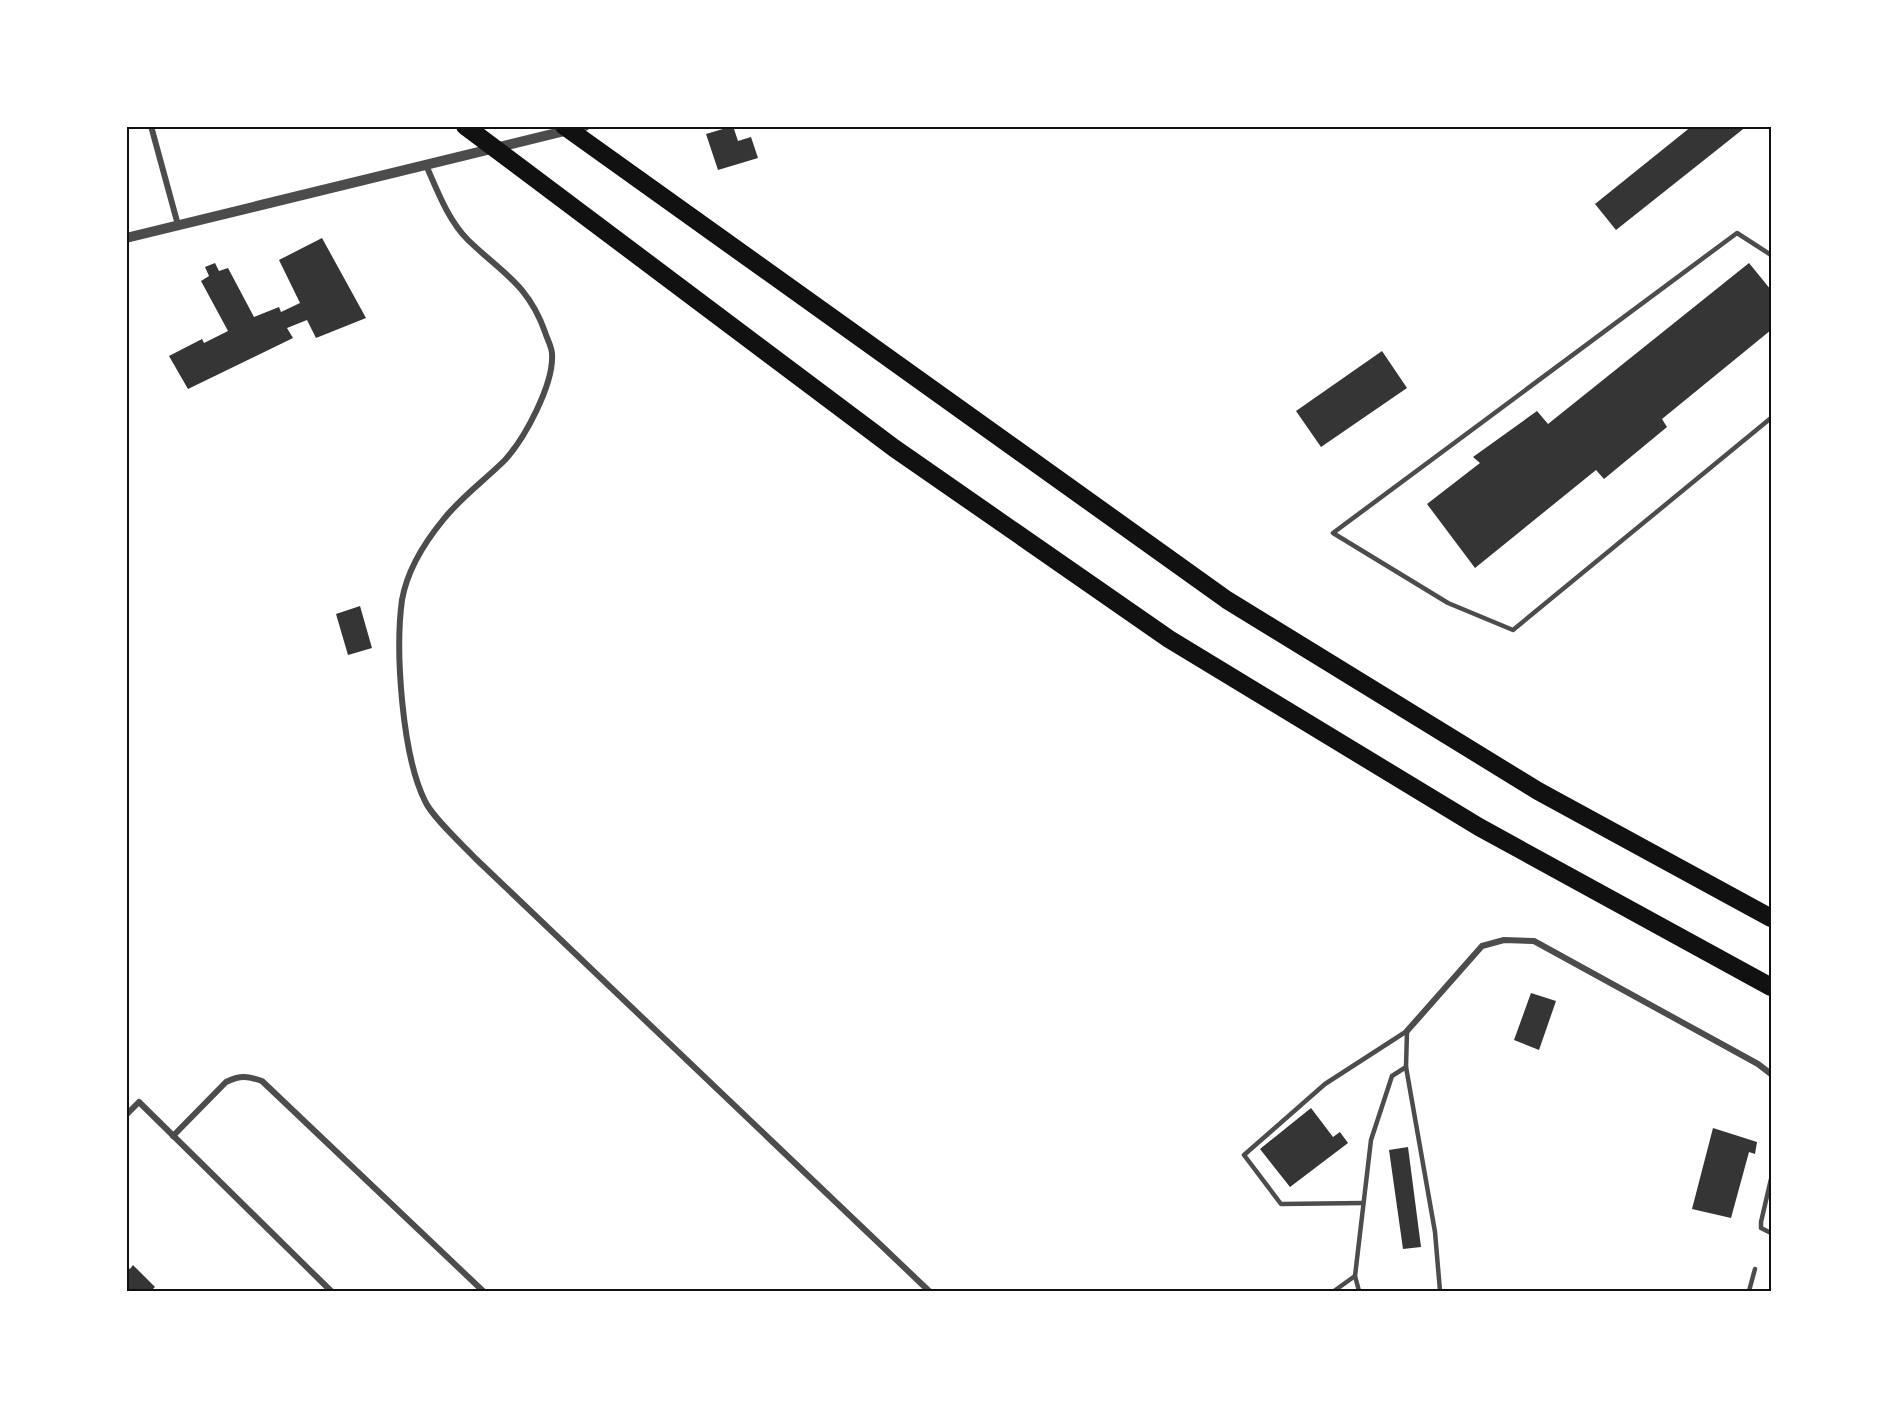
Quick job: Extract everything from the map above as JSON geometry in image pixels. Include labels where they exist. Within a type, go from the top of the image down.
[{"type":"highway","points":[[465,126],[894,448],[1169,639],[1479,827],[1771,987]]},
{"type":"highway","points":[[564,126],[1227,600],[1538,791],[1771,918]]},
{"type":"street","points":[[151,126],[178,225]]},
{"type":"street","points":[[126,238],[585,126]]},
{"type":"street","points":[[426,165],[443,203],[467,238],[514,279],[537,310],[552,354],[546,390],[530,422],[506,458],[443,519],[416,558],[403,598],[400,651],[404,708],[413,762],[425,802],[476,859],[928,1291]]},
{"type":"street","points":[[1407,1030],[1482,946],[1504,940],[1521,939],[1544,947],[1758,1064],[1771,1074]]},
{"type":"street","points":[[173,1136],[226,1082],[237,1076],[249,1076],[262,1081],[483,1291]]},
{"type":"street","points":[[126,1115],[139,1102],[331,1291]]},
{"type":"lane","points":[[1771,255],[1737,233],[1333,532],[1448,603],[1513,630],[1771,418]]},
{"type":"lane","points":[[1407,1030],[1406,1067],[1435,1232],[1440,1291]]},
{"type":"lane","points":[[1363,1203],[1281,1203],[1244,1155],[1325,1084],[1407,1030]]},
{"type":"lane","points":[[1359,1291],[1356,1276],[1371,1140],[1392,1076],[1406,1067]]},
{"type":"lane","points":[[1771,1179],[1761,1222],[1761,1228],[1771,1233]]},
{"type":"lane","points":[[1749,1291],[1755,1269]]},
{"type":"lane","points":[[1334,1291],[1356,1276]]},
{"type":"building","points":[[733,126],[738,141],[751,137],[758,158],[718,170],[706,134]]},
{"type":"building","points":[[1692,126],[1747,126],[1616,230],[1595,204]]},
{"type":"building","points":[[322,238],[366,318],[316,338],[307,320],[287,328],[293,338],[188,389],[169,356],[202,339],[204,343],[228,331],[201,281],[209,276],[205,267],[215,263],[219,271],[228,268],[254,317],[279,307],[281,312],[300,303],[279,260]]},
{"type":"building","points":[[1749,263],[1771,290],[1771,330],[1662,419],[1667,427],[1604,479],[1596,470],[1475,568],[1427,504],[1480,463],[1473,457],[1537,411],[1548,424]]},
{"type":"building","points":[[1382,351],[1407,388],[1321,447],[1296,411]]},
{"type":"building","points":[[360,606],[372,648],[348,655],[336,614]]},
{"type":"building","points":[[1531,993],[1556,1001],[1539,1050],[1514,1040]]},
{"type":"building","points":[[1311,1108],[1333,1137],[1340,1132],[1348,1143],[1290,1187],[1260,1149]]},
{"type":"building","points":[[1713,1128],[1757,1142],[1755,1154],[1749,1152],[1731,1218],[1692,1209]]},
{"type":"building","points":[[1408,1147],[1421,1247],[1403,1249],[1389,1150]]},
{"type":"building","points":[[133,1265],[155,1287],[151,1291],[126,1291],[126,1266],[130,1269]]}]
